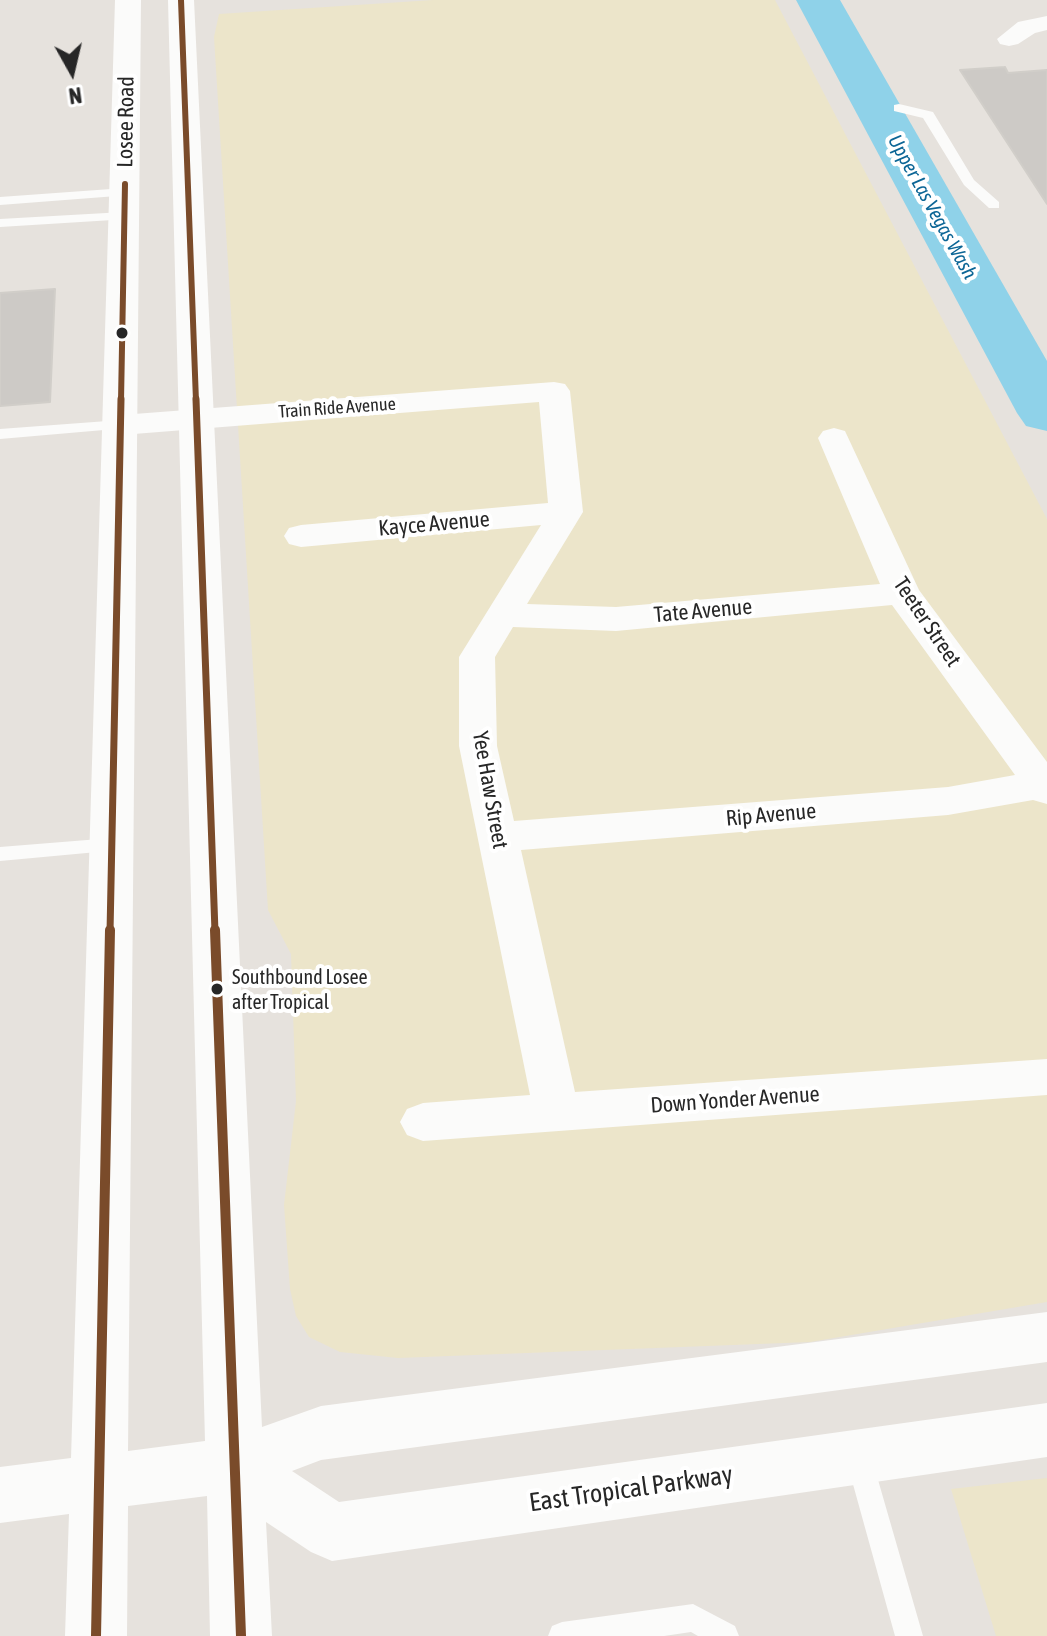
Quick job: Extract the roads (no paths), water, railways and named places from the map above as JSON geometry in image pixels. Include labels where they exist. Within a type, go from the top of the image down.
[{"type":"main road","name":"Losee Road","points":[[96,1636],[128,0]]},
{"type":"main road","points":[[181,0],[241,1636]]},
{"type":"main road","points":[[0,1495],[233,1465],[321,1433],[1047,1337]]},
{"type":"main road","name":"East Tropical Parkway","points":[[233,1465],[332,1532],[1047,1430]]},
{"type":"street","points":[[1009,39],[1027,27],[1047,23]]},
{"type":"street","name":"Train Ride Avenue","points":[[121,425],[554,391],[566,512]]},
{"type":"street","name":"Teeter Street","points":[[834,438],[902,593],[1044,787]]},
{"type":"street","name":"Kayce Avenue","points":[[301,536],[566,512]]},
{"type":"street","name":"Yee Haw Street","points":[[557,1113],[478,746],[477,657],[566,512]]},
{"type":"street","name":"Tate Avenue","points":[[502,615],[616,619],[902,593]]},
{"type":"street","name":"Rip Avenue","points":[[498,837],[948,801],[1044,787]]},
{"type":"street","name":"Down Yonder Avenue","points":[[423,1122],[1047,1077]]},
{"type":"lane","points":[[899,108],[928,115],[969,182],[994,205]]},
{"type":"lane","points":[[0,201],[125,204]]},
{"type":"lane","points":[[0,223],[125,204]]},
{"type":"lane","points":[[0,434],[121,425]]},
{"type":"lane","points":[[0,854],[112,845]]},
{"type":"lane","points":[[858,1457],[909,1636]]},
{"type":"lane","points":[[562,1636],[693,1618],[725,1636]]},
{"type":"waterway","name":"Upper Las Vegas Wash","points":[[818,0],[1047,413]]},
{"type":"place","name":"Southbound Losee after Tropical","points":[[217,989]]}]
